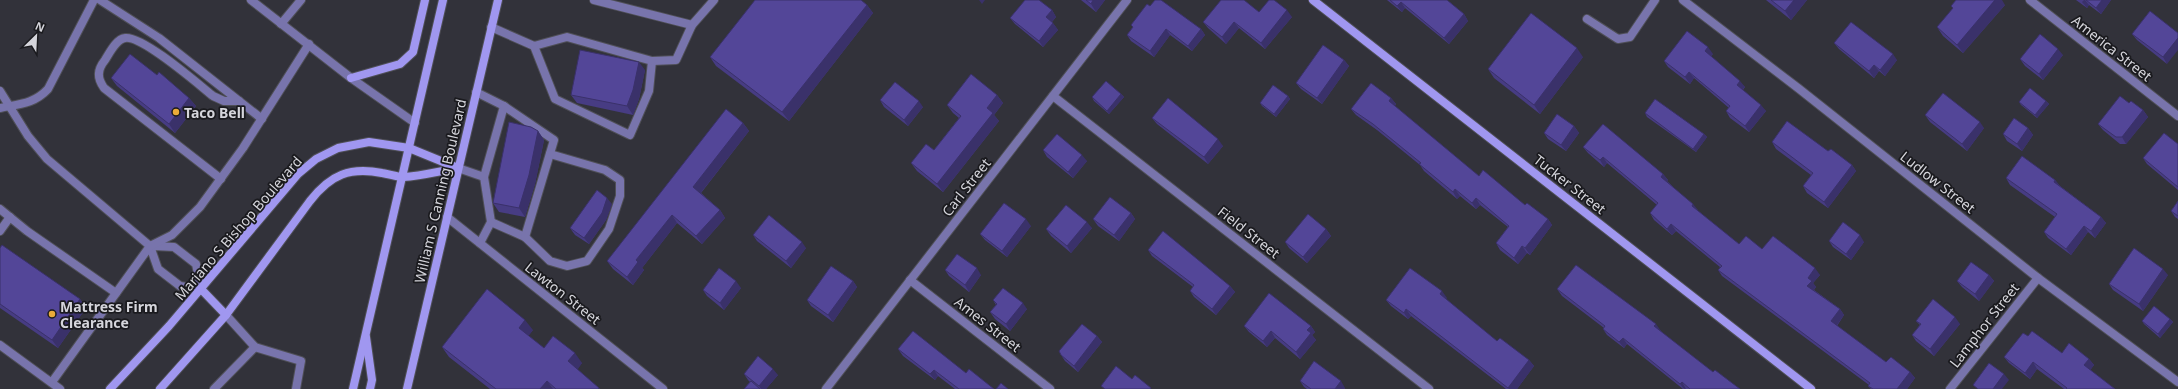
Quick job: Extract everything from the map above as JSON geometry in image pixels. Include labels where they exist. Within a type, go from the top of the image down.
[{"type":"main road","points":[[351,78],[400,64],[413,52],[426,0]]},
{"type":"main road","points":[[353,389],[443,0]]},
{"type":"main road","name":"William S Canning Boulevard","points":[[407,389],[498,0]]},
{"type":"main road","name":"Tucker Street","points":[[1313,0],[1811,389]]},
{"type":"main road","name":"Mariano S Bishop Boulevard","points":[[110,389],[201,290],[298,174],[316,159],[338,148],[369,142],[409,148],[458,168]]},
{"type":"main road","points":[[160,389],[226,315],[310,201],[326,183],[339,175],[353,171],[381,173],[402,177],[458,168]]},
{"type":"main road","points":[[201,290],[226,315]]},
{"type":"main road","points":[[366,332],[372,380],[370,389]]},
{"type":"street","points":[[0,108],[26,104],[34,100],[48,88],[94,0]]},
{"type":"street","points":[[100,0],[159,38],[262,119]]},
{"type":"street","points":[[251,0],[351,78],[415,123]]},
{"type":"street","points":[[281,24],[301,0]]},
{"type":"street","points":[[594,0],[692,25]]},
{"type":"street","points":[[492,27],[534,46],[566,37],[652,61],[676,60],[692,25],[714,0]]},
{"type":"street","name":"Carl Street","points":[[826,389],[1127,0]]},
{"type":"street","points":[[1587,19],[1618,39],[1630,37],[1655,0]]},
{"type":"street","name":"Ludlow Street","points":[[1683,0],[1798,88],[2038,278],[2178,382]]},
{"type":"street","name":"America Street","points":[[2030,0],[2178,116]]},
{"type":"street","points":[[221,179],[104,88],[100,83],[99,73],[102,63],[119,41],[124,38],[132,38],[150,47],[213,96],[224,101],[239,101]]},
{"type":"street","points":[[52,382],[150,246],[172,235],[182,227],[221,179],[262,119],[309,44]]},
{"type":"street","points":[[534,46],[555,99],[630,135],[649,91],[652,61]]},
{"type":"street","points":[[0,91],[28,136],[47,159],[150,246],[158,269],[180,286],[201,290],[196,264],[174,247],[150,246]]},
{"type":"street","points":[[476,92],[504,106],[554,140],[525,237]]},
{"type":"street","name":"Field Street","points":[[1053,96],[1429,389]]},
{"type":"street","points":[[480,243],[491,222],[484,177],[504,106]]},
{"type":"street","points":[[491,222],[525,237],[550,261],[566,266],[587,261],[609,229],[620,196],[620,180],[605,170],[550,154]]},
{"type":"street","points":[[458,168],[484,177]]},
{"type":"street","points":[[0,209],[116,293]]},
{"type":"street","points":[[0,231],[10,217]]},
{"type":"street","name":"Lawton Street","points":[[447,217],[663,389]]},
{"type":"street","name":"Lamphor Street","points":[[1950,389],[2038,278]]},
{"type":"street","name":"Ames Street","points":[[910,280],[1050,389]]},
{"type":"street","points":[[226,315],[255,347],[301,361],[296,389]]},
{"type":"street","points":[[0,345],[60,389]]},
{"type":"street","points":[[214,389],[255,347]]},
{"type":"building","points":[[755,0],[861,0],[867,5],[782,112],[710,57]]},
{"type":"building","points":[[1025,0],[1039,0],[1052,10],[1046,17],[1053,23],[1039,41],[1010,18]]},
{"type":"building","points":[[1086,0],[1093,0],[1091,4]]},
{"type":"building","points":[[1155,0],[1161,0],[1201,29],[1188,46],[1166,29],[1150,51],[1127,35],[1133,27],[1131,25],[1147,4],[1150,6]]},
{"type":"building","points":[[1221,0],[1244,0],[1259,12],[1269,0],[1274,0],[1287,10],[1261,43],[1234,22],[1222,37],[1203,22]]},
{"type":"building","points":[[1390,0],[1447,0],[1464,14],[1444,38],[1401,2],[1397,6]]},
{"type":"building","points":[[1771,0],[1794,0],[1785,11]]},
{"type":"building","points":[[1956,0],[1995,0],[1957,45],[1937,27],[1953,8],[1951,6]]},
{"type":"building","points":[[2086,0],[2102,0],[2096,8]]},
{"type":"building","points":[[2150,11],[2178,33],[2178,38],[2163,57],[2132,34]]},
{"type":"building","points":[[1531,13],[1577,48],[1534,105],[1488,69]]},
{"type":"building","points":[[1851,22],[1893,54],[1880,70],[1874,65],[1869,71],[1834,43]]},
{"type":"building","points":[[1687,31],[1708,47],[1705,51],[1740,81],[1737,85],[1761,105],[1745,126],[1726,111],[1730,106],[1689,72],[1685,77],[1664,61]]},
{"type":"building","points":[[2040,34],[2058,49],[2039,74],[2020,59]]},
{"type":"building","points":[[1323,45],[1344,60],[1317,98],[1296,83]]},
{"type":"building","points":[[580,50],[639,62],[633,90],[627,106],[571,95]]},
{"type":"building","points":[[130,54],[157,75],[159,72],[189,98],[169,124],[111,78]]},
{"type":"building","points":[[971,74],[997,95],[987,108],[993,113],[937,184],[911,163],[926,144],[934,150],[961,116],[947,105]]},
{"type":"building","points":[[1106,81],[1121,94],[1107,111],[1092,97]]},
{"type":"building","points":[[895,82],[919,101],[904,120],[880,100]]},
{"type":"building","points":[[1371,83],[1391,98],[1389,101],[1479,176],[1483,170],[1525,205],[1527,203],[1548,219],[1525,248],[1522,246],[1514,258],[1496,243],[1509,226],[1476,198],[1472,203],[1455,189],[1453,192],[1419,164],[1421,163],[1373,124],[1351,109]]},
{"type":"building","points":[[1273,85],[1288,96],[1274,114],[1260,103]]},
{"type":"building","points":[[2030,88],[2046,101],[2035,115],[2019,102]]},
{"type":"building","points":[[1943,93],[1980,122],[1962,144],[1925,115]]},
{"type":"building","points":[[2120,96],[2129,103],[2131,101],[2143,110],[2122,137],[2116,137],[2098,124]]},
{"type":"building","points":[[1168,98],[1218,139],[1204,157],[1152,118]]},
{"type":"building","points":[[1655,99],[1704,134],[1693,149],[1645,113]]},
{"type":"building","points":[[726,109],[743,123],[693,187],[720,210],[696,236],[672,215],[636,260],[638,262],[627,277],[607,261]]},
{"type":"building","points":[[1557,114],[1574,126],[1561,145],[1544,133]]},
{"type":"building","points":[[2014,118],[2028,128],[2017,144],[2003,134]]},
{"type":"building","points":[[1787,121],[1828,151],[1831,149],[1852,165],[1824,202],[1803,186],[1813,173],[1772,142]]},
{"type":"building","points":[[509,122],[531,127],[538,131],[529,175],[519,208],[493,203]]},
{"type":"building","points":[[1603,124],[1663,174],[1661,177],[1693,204],[1692,206],[1739,244],[1746,236],[1762,249],[1773,236],[1815,268],[1808,278],[1812,281],[1807,286],[1840,309],[1831,321],[1886,362],[1891,357],[1910,372],[1897,389],[1873,389],[1868,386],[1870,383],[1718,270],[1722,266],[1671,224],[1667,229],[1650,213],[1658,203],[1603,157],[1600,160],[1583,147]]},
{"type":"building","points":[[2164,133],[2178,144],[2178,187],[2143,158]]},
{"type":"building","points":[[1057,134],[1082,155],[1068,172],[1043,150]]},
{"type":"building","points":[[2022,156],[2101,217],[2091,231],[2084,226],[2066,249],[2044,232],[2057,214],[2006,178]]},
{"type":"building","points":[[597,190],[607,198],[602,213],[584,238],[570,228]]},
{"type":"building","points":[[1110,197],[1131,213],[1114,235],[1093,219]]},
{"type":"building","points":[[2178,201],[2178,216],[2171,211]]},
{"type":"building","points":[[1004,203],[1026,219],[1002,251],[980,234]]},
{"type":"building","points":[[1066,205],[1087,222],[1067,246],[1046,229]]},
{"type":"building","points":[[1308,214],[1326,229],[1303,257],[1285,242]]},
{"type":"building","points":[[769,215],[802,242],[786,261],[753,235]]},
{"type":"building","points":[[1843,222],[1860,235],[1846,254],[1829,241]]},
{"type":"building","points":[[1163,231],[1230,286],[1212,309],[1190,291],[1194,285],[1148,250]]},
{"type":"building","points":[[2,245],[80,299],[52,340],[0,304],[0,248]]},
{"type":"building","points":[[2134,248],[2163,269],[2139,304],[2109,284]]},
{"type":"building","points":[[957,254],[977,268],[965,285],[945,270]]},
{"type":"building","points":[[1971,262],[1989,275],[1975,294],[1957,281]]},
{"type":"building","points":[[1576,265],[1656,324],[1654,326],[1713,372],[1715,370],[1740,389],[1690,389],[1682,382],[1680,384],[1623,338],[1619,342],[1603,329],[1605,326],[1557,289]]},
{"type":"building","points":[[831,266],[853,281],[828,315],[807,300]]},
{"type":"building","points":[[719,268],[736,281],[720,303],[703,290]]},
{"type":"building","points":[[1410,268],[1442,291],[1440,294],[1497,341],[1500,338],[1529,360],[1508,388],[1406,309],[1404,313],[1386,300]]},
{"type":"building","points":[[1003,288],[1023,303],[1006,324],[990,312],[997,304],[993,300]]},
{"type":"building","points":[[487,289],[525,320],[519,328],[544,348],[553,336],[575,353],[568,361],[599,388],[556,389],[547,381],[540,389],[496,389],[442,347]]},
{"type":"building","points":[[1269,293],[1311,326],[1307,330],[1311,333],[1296,352],[1271,331],[1263,341],[1244,326]]},
{"type":"building","points":[[1933,299],[1955,317],[1930,349],[1912,335],[1921,324],[1916,321]]},
{"type":"building","points":[[2154,306],[2170,319],[2158,334],[2142,321]]},
{"type":"building","points":[[1082,324],[1097,336],[1074,366],[1061,355],[1059,351]]},
{"type":"building","points":[[913,331],[966,373],[969,369],[994,389],[959,389],[934,370],[930,374],[898,349]]},
{"type":"building","points":[[2032,331],[2062,353],[2069,343],[2089,359],[2084,365],[2115,389],[2066,389],[2067,388],[2033,362],[2025,373],[2004,357],[2023,333],[2028,336]]},
{"type":"building","points":[[758,356],[773,369],[759,386],[744,374]]},
{"type":"building","points":[[1314,361],[1341,381],[1335,389],[1311,389],[1300,381]]},
{"type":"building","points":[[1989,363],[2004,374],[1993,389],[1978,389],[1973,385]]},
{"type":"building","points":[[1116,366],[1132,379],[1135,375],[1151,388],[1105,389],[1101,386]]},
{"type":"building","points":[[751,381],[760,389],[744,389]]},
{"type":"building","points":[[1001,383],[1008,389],[996,389]]},
{"type":"place","name":"Taco Bell","points":[[176,112]]},
{"type":"place","name":"Mattress Firm Clearance","points":[[52,314]]}]
